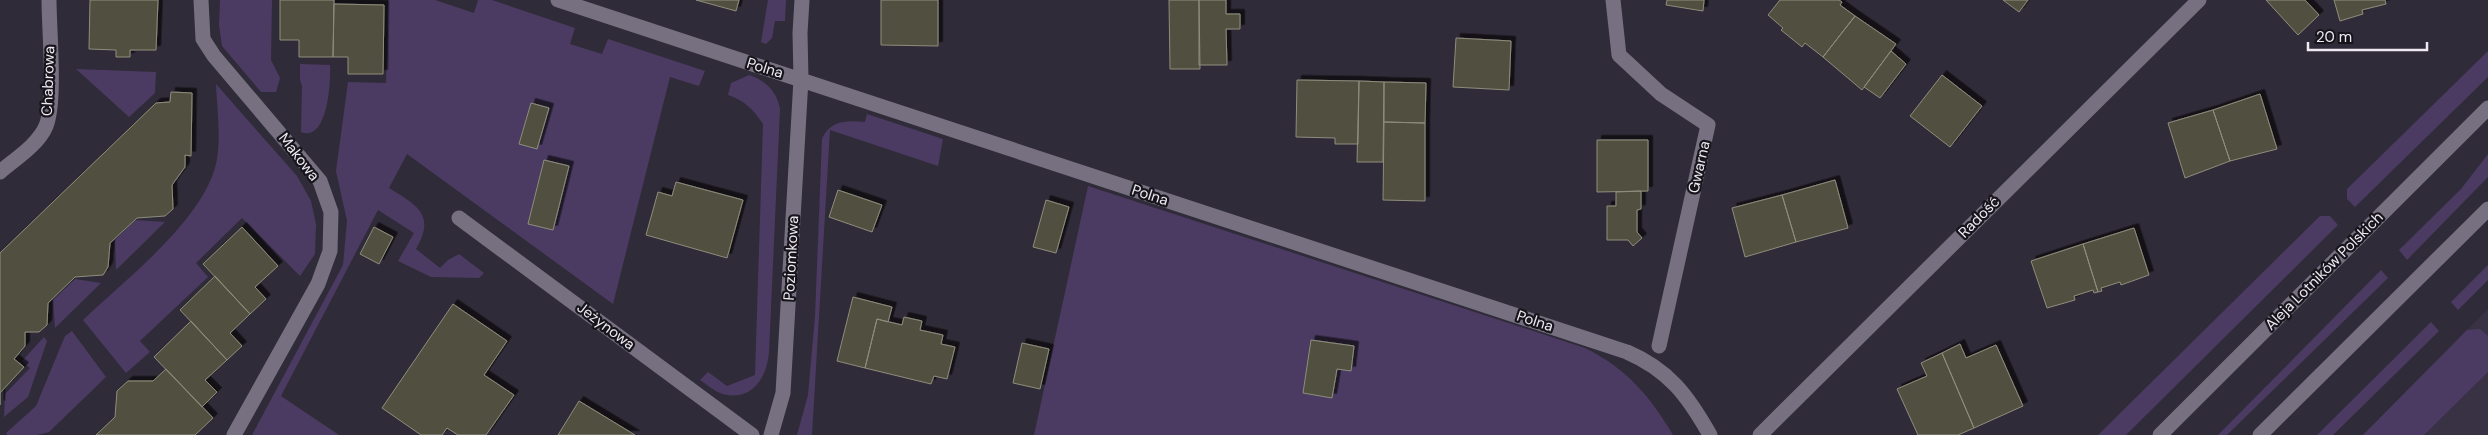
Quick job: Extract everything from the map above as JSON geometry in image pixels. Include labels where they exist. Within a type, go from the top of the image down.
[{"type":"street","name":"Chabrowa","points":[[0,172],[31,145],[45,127],[50,107],[49,0]]},
{"type":"street","name":"Makowa","points":[[201,0],[203,39],[214,56],[320,182],[331,212],[330,251],[318,284],[234,435]]},
{"type":"street","name":"Polna","points":[[558,0],[1627,352],[1648,361],[1673,380],[1695,408],[1710,435]]},
{"type":"street","name":"Poziomkowa","points":[[771,435],[783,393],[801,79],[800,34],[802,0]]},
{"type":"street","name":"Gwarna","points":[[1613,0],[1618,55],[1661,94],[1708,125],[1659,346]]},
{"type":"street","name":"Radość","points":[[1760,435],[2199,0]]},
{"type":"street","name":"Aleja Lotników Polskich","points":[[2160,435],[2488,108]]},
{"type":"street","points":[[2260,435],[2488,209]]},
{"type":"street","name":"Jeżynowa","points":[[459,218],[752,435]]},
{"type":"shaded area","points":[[220,0],[272,0],[271,60],[280,78],[276,92],[261,92],[222,46],[219,25]]},
{"type":"shaded area","points":[[388,0],[435,0],[474,13],[478,0],[492,0],[575,28],[570,44],[602,54],[608,39],[705,71],[699,86],[670,77],[613,304],[407,154],[389,188],[408,200],[421,212],[424,219],[424,228],[416,249],[440,268],[448,260],[459,254],[484,273],[479,278],[431,277],[398,261],[414,233],[378,210],[281,396],[339,435],[252,435],[343,265],[347,221],[336,171],[348,82],[386,83]]},
{"type":"shaded area","points":[[768,0],[786,0],[785,21],[775,21],[772,38],[766,44],[761,42]]},
{"type":"shaded area","points":[[2488,51],[2488,77],[2355,207],[2347,199],[2347,189]]},
{"type":"shaded area","points":[[300,64],[330,65],[330,83],[326,108],[317,128],[310,133],[301,132],[302,86]]},
{"type":"shaded area","points":[[76,69],[156,72],[155,93],[129,117]]},
{"type":"shaded area","points":[[749,75],[761,80],[770,88],[779,103],[780,109],[769,352],[765,371],[755,386],[749,392],[731,395],[717,392],[700,380],[708,372],[727,386],[755,375],[763,124],[748,106],[728,95],[731,83]]},
{"type":"shaded area","points":[[216,84],[297,176],[311,201],[316,224],[315,254],[300,276],[242,218],[196,263],[208,277],[140,341],[150,352],[126,373],[83,320],[139,269],[177,230],[206,189],[215,168],[218,148]]},
{"type":"shaded area","points":[[867,114],[943,139],[938,166],[830,130],[812,435],[797,435],[808,395],[815,316],[822,139],[825,133],[834,125],[846,121],[865,122]]},
{"type":"shaded area","points":[[2488,154],[2488,177],[2407,260],[2399,250],[2461,189]]},
{"type":"shaded area","points":[[1088,186],[1585,348],[1613,365],[1636,384],[1673,435],[1034,435]]},
{"type":"shaded area","points":[[2320,216],[2330,216],[2338,225],[2126,435],[2098,435]]},
{"type":"shaded area","points":[[135,220],[165,222],[116,270],[115,240]]},
{"type":"shaded area","points":[[2488,265],[2488,280],[2458,310],[2451,302]]},
{"type":"shaded area","points":[[2381,270],[2388,278],[2227,435],[2218,435]]},
{"type":"shaded area","points":[[75,279],[101,283],[55,328],[53,300]]},
{"type":"shaded area","points":[[2488,309],[2488,435],[2363,435],[2467,330]]},
{"type":"shaded area","points":[[2431,322],[2439,331],[2333,435],[2317,435]]},
{"type":"shaded area","points":[[2480,329],[2488,336],[2488,372],[2424,435],[2363,435],[2467,330]]},
{"type":"shaded area","points":[[72,331],[106,377],[49,432],[37,435],[7,435],[6,433],[36,406],[65,336]]},
{"type":"shaded area","points":[[44,337],[47,341],[28,397],[4,417],[5,394],[30,368],[22,361]]},
{"type":"building","points":[[90,0],[158,0],[156,50],[130,50],[130,57],[116,57],[116,50],[89,49]]},
{"type":"building","points":[[280,0],[334,0],[333,57],[299,57],[299,40],[280,40]]},
{"type":"building","points":[[696,0],[739,0],[736,11]]},
{"type":"building","points":[[881,0],[938,0],[938,46],[881,45]]},
{"type":"building","points":[[1169,0],[1199,0],[1200,69],[1170,69]]},
{"type":"building","points":[[1199,0],[1226,0],[1226,14],[1240,14],[1240,29],[1226,29],[1227,65],[1199,65]]},
{"type":"building","points":[[1667,0],[1704,0],[1703,11],[1666,5]]},
{"type":"building","points":[[1780,0],[1839,0],[1842,2],[1840,5],[1855,16],[1823,57],[1805,43],[1802,47],[1781,30],[1783,28],[1768,15]]},
{"type":"building","points":[[2003,0],[2028,0],[2019,12]]},
{"type":"building","points":[[2266,0],[2305,0],[2319,15],[2298,35]]},
{"type":"building","points":[[2334,0],[2385,0],[2386,4],[2362,10],[2363,14],[2340,21]]},
{"type":"building","points":[[334,4],[384,5],[383,74],[348,74],[348,57],[333,57]]},
{"type":"building","points":[[1855,16],[1896,44],[1862,90],[1823,57]]},
{"type":"building","points":[[1456,38],[1511,41],[1509,90],[1453,87]]},
{"type":"building","points":[[1891,51],[1906,64],[1880,98],[1864,87]]},
{"type":"building","points":[[1942,75],[1982,106],[1950,147],[1910,116]]},
{"type":"building","points":[[1297,80],[1359,81],[1358,144],[1335,144],[1335,138],[1296,137]]},
{"type":"building","points":[[1359,81],[1384,82],[1383,162],[1357,162]]},
{"type":"building","points":[[1384,82],[1426,83],[1425,123],[1384,122]]},
{"type":"building","points":[[171,92],[192,93],[191,156],[185,155],[185,167],[172,185],[173,209],[165,216],[137,218],[110,243],[108,267],[103,275],[75,277],[48,303],[47,325],[39,332],[25,332],[25,346],[14,359],[24,367],[0,393],[0,253],[156,103],[170,102]]},
{"type":"building","points":[[2260,94],[2277,149],[2230,161],[2213,110]]},
{"type":"building","points":[[531,103],[549,108],[537,149],[519,144]]},
{"type":"building","points":[[2213,110],[2230,161],[2185,178],[2168,123]]},
{"type":"building","points":[[1384,122],[1425,123],[1425,201],[1383,200]]},
{"type":"building","points":[[1597,140],[1648,140],[1648,191],[1597,192]]},
{"type":"building","points":[[544,160],[569,166],[553,230],[528,224]]},
{"type":"building","points":[[1835,180],[1848,228],[1796,242],[1782,195]]},
{"type":"building","points":[[676,182],[743,200],[727,258],[646,235],[658,192],[672,196]]},
{"type":"building","points":[[838,190],[882,205],[872,232],[829,217]]},
{"type":"building","points":[[1641,191],[1641,209],[1637,210],[1637,232],[1642,238],[1633,246],[1628,240],[1607,240],[1607,206],[1616,206],[1616,192]]},
{"type":"building","points":[[1782,195],[1796,242],[1745,257],[1732,208]]},
{"type":"building","points":[[1046,200],[1069,207],[1056,253],[1033,247]]},
{"type":"building","points":[[242,227],[278,266],[255,287],[266,299],[250,314],[203,264]]},
{"type":"building","points":[[374,227],[393,237],[379,264],[360,254]]},
{"type":"building","points":[[2134,228],[2149,275],[2121,285],[2120,282],[2101,288],[2102,291],[2098,292],[2083,244]]},
{"type":"building","points":[[2083,244],[2098,292],[2094,293],[2093,290],[2074,296],[2075,300],[2047,308],[2031,261]]},
{"type":"building","points":[[215,276],[250,314],[230,333],[242,346],[227,360],[180,310]]},
{"type":"building","points":[[853,297],[892,307],[888,322],[877,319],[865,368],[837,361]]},
{"type":"building","points":[[453,304],[507,341],[484,375],[514,395],[486,435],[458,435],[447,428],[442,435],[421,435],[382,408]]},
{"type":"building","points":[[904,317],[922,321],[920,330],[943,335],[941,344],[955,347],[947,379],[934,376],[931,384],[865,368],[877,319],[902,325]]},
{"type":"building","points":[[191,321],[227,360],[205,380],[217,392],[202,407],[154,357]]},
{"type":"building","points":[[1311,340],[1354,346],[1351,371],[1337,369],[1332,398],[1303,393]]},
{"type":"building","points":[[1022,343],[1049,349],[1040,389],[1013,383]]},
{"type":"building","points":[[1960,344],[1966,358],[1996,345],[2023,406],[1974,428],[1942,353]]},
{"type":"building","points":[[1942,353],[1974,428],[1958,435],[1918,435],[1897,389],[1927,376],[1921,363]]},
{"type":"building","points":[[166,369],[213,418],[195,435],[96,435],[115,417],[117,391],[128,381],[153,381]]},
{"type":"building","points":[[579,401],[635,435],[558,435]]}]
